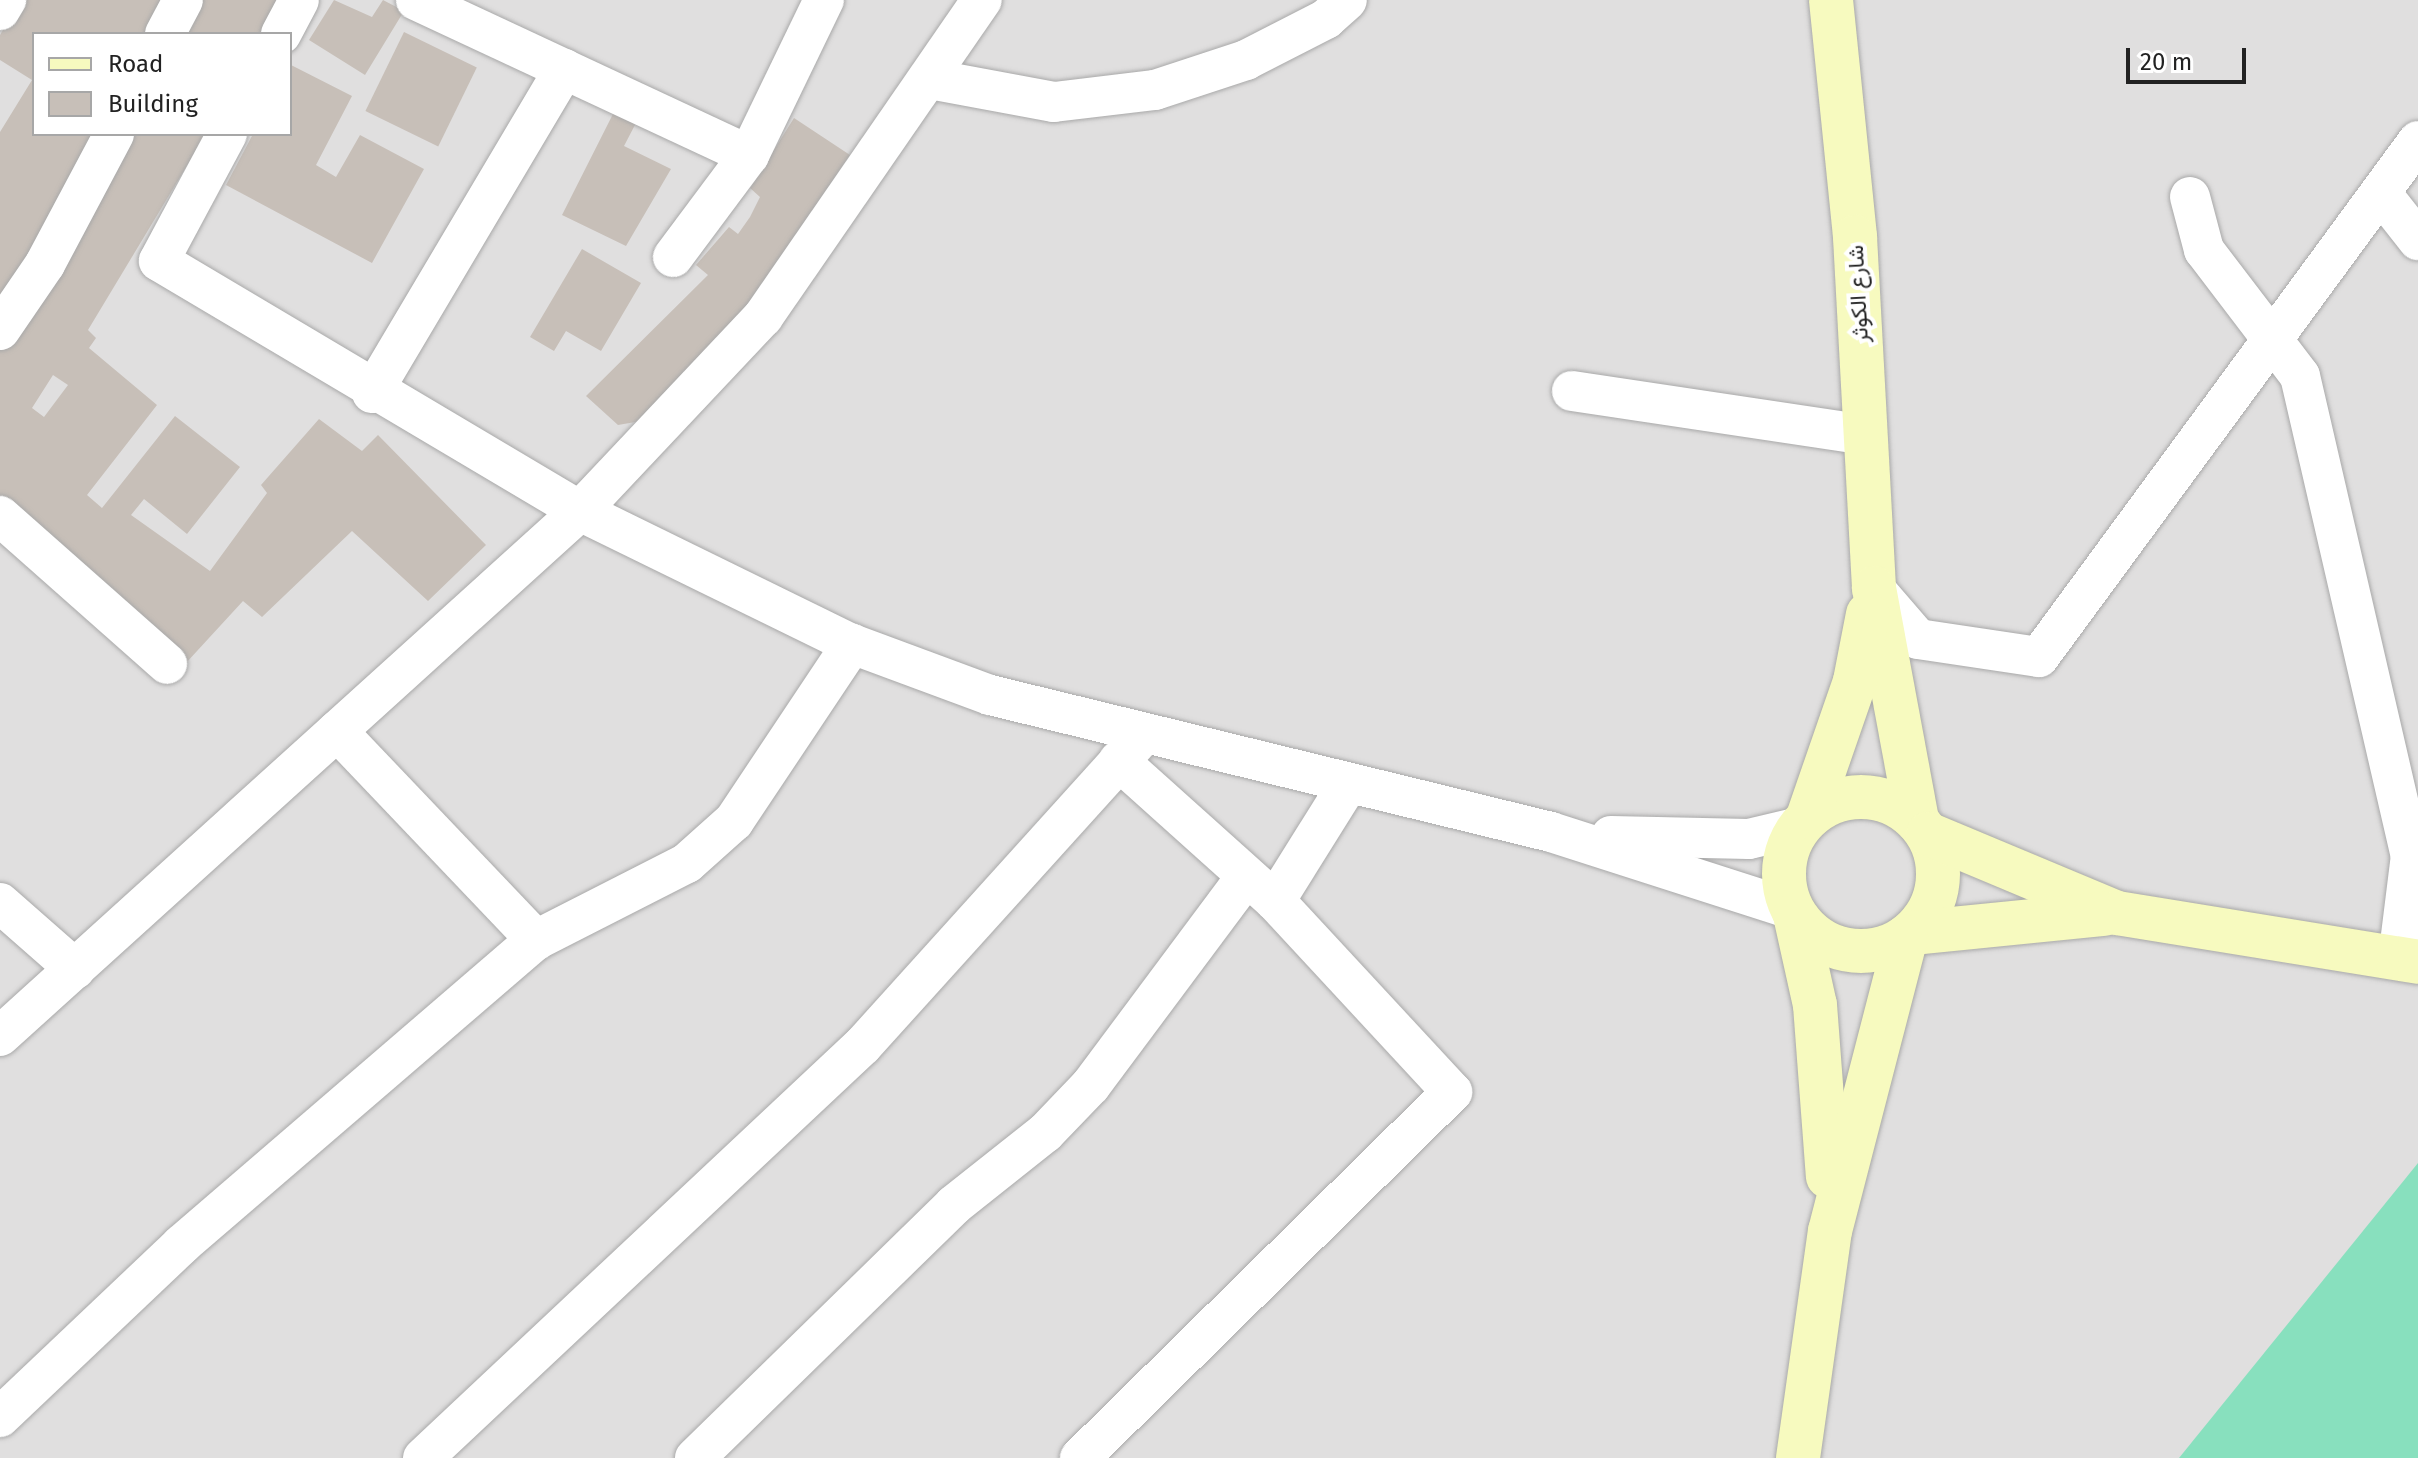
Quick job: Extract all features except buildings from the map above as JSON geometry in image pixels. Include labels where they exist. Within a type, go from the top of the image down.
[{"type":"main road","name":"شارع الكوثر","points":[[1831,0],[1855,237],[1874,588]]},
{"type":"main road","points":[[1830,1231],[1822,1062],[1784,867],[1855,681],[1874,588]]},
{"type":"main road","points":[[1798,1458],[1830,1231],[1909,935],[1936,897],[1936,854],[1922,827],[1874,588]]},
{"type":"main road","points":[[1803,822],[1851,797],[1898,806],[1922,827],[2117,913],[2408,961]]},
{"type":"main road","points":[[1793,912],[1811,934],[1858,952],[1909,935],[2117,913]]},
{"type":"street","points":[[0,10],[6,0]]},
{"type":"street","points":[[166,32],[183,0]]},
{"type":"street","points":[[282,32],[299,0]]},
{"type":"street","points":[[416,0],[749,155]]},
{"type":"street","points":[[673,257],[749,155],[824,0]]},
{"type":"street","points":[[0,1036],[580,511],[763,317],[982,0]]},
{"type":"street","points":[[930,79],[1054,102],[1155,90],[1246,60],[1326,19],[1347,0]]},
{"type":"street","points":[[372,393],[564,69]]},
{"type":"street","points":[[0,330],[45,264],[113,136]]},
{"type":"street","points":[[226,136],[159,261],[372,393],[580,511],[852,644],[1130,749],[1348,784],[1551,832],[1793,912]]},
{"type":"street","points":[[1874,588],[1918,639],[2039,657],[2418,141]]},
{"type":"street","points":[[2381,193],[2418,240]]},
{"type":"street","points":[[2190,197],[2204,250],[2276,336],[2300,376],[2411,855],[2408,961]]},
{"type":"street","points":[[1572,391],[1865,435]]},
{"type":"street","points":[[0,516],[167,664]]},
{"type":"street","points":[[0,1417],[181,1245],[536,940],[687,863],[734,821],[852,644]]},
{"type":"street","points":[[337,731],[536,940]]},
{"type":"street","points":[[1080,1458],[1452,1092],[1130,749]]},
{"type":"street","points":[[423,1458],[863,1045],[1130,749]]},
{"type":"street","points":[[695,1458],[954,1205],[1054,1124],[1261,889],[1348,784]]},
{"type":"street","points":[[1551,832],[1690,841],[1803,822]]},
{"type":"street","points":[[0,903],[75,969]]},
{"type":"shaded area","points":[[0,0],[2418,0],[2418,1458],[0,1458]]},
{"type":"green space","points":[[2418,1163],[2418,1458],[2179,1458]]}]
